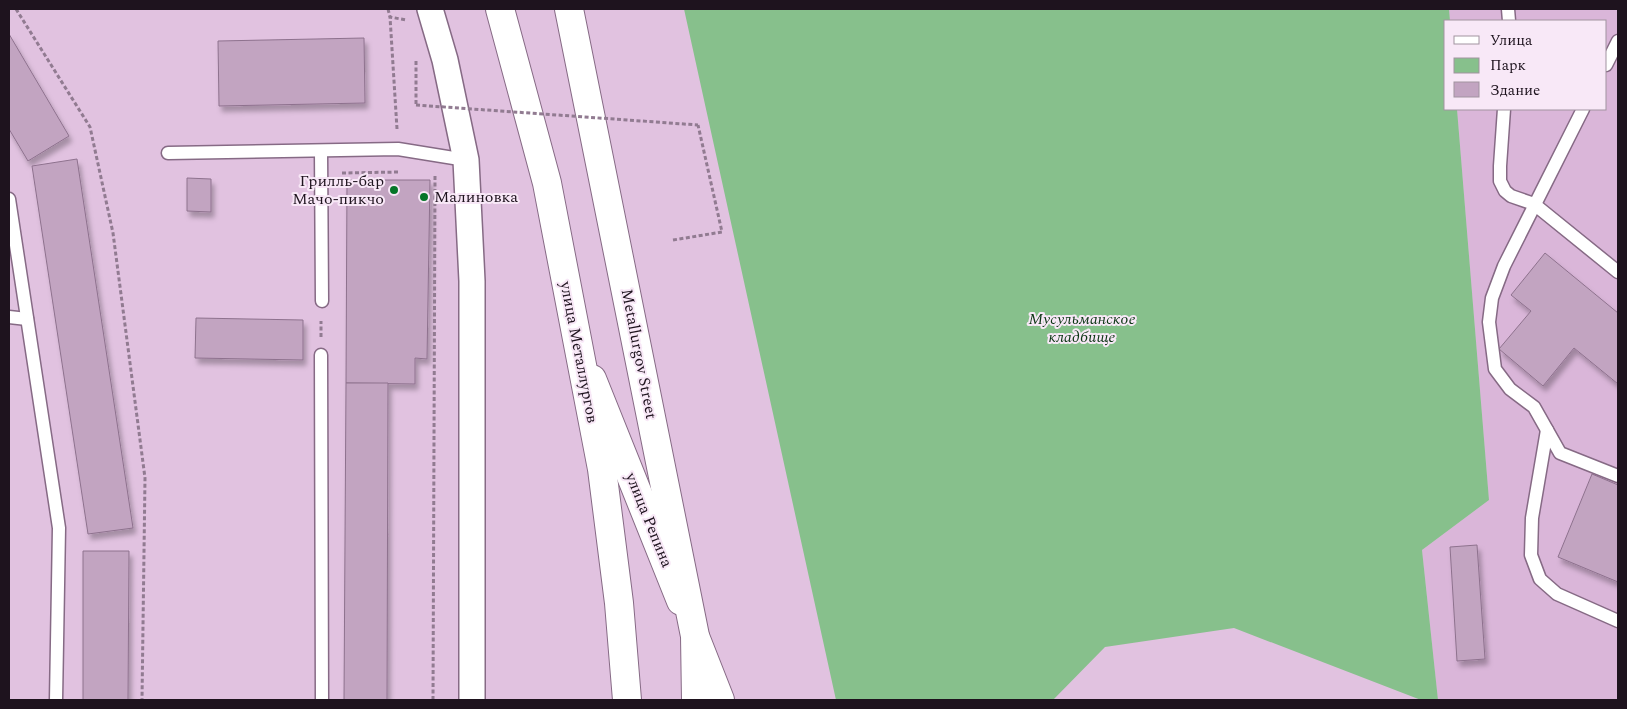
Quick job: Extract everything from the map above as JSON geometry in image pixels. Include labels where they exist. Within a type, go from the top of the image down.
[{"type":"main road","name":"улица Металлургов","points":[[500,9],[547,183],[602,469],[619,603],[627,700]]},
{"type":"main road","name":"Metallurgov Street","points":[[569,9],[695,636],[696,700]]},
{"type":"main road","name":"улица Репина","points":[[576,341],[720,700]]},
{"type":"street","points":[[430,9],[445,60],[466,160],[472,281],[472,700]]},
{"type":"lane","points":[[1607,63],[1618,41]]},
{"type":"lane","points":[[1504,110],[1500,182],[1504,191],[1511,196],[1534,204],[1618,272]]},
{"type":"lane","points":[[1582,110],[1504,266],[1492,298],[1489,322],[1495,369],[1510,388],[1534,406],[1560,453],[1618,476]]},
{"type":"lane","points":[[168,153],[398,149],[466,160]]},
{"type":"lane","points":[[321,151],[322,300]]},
{"type":"lane","points":[[9,199],[59,528],[56,700]]},
{"type":"lane","points":[[9,317],[27,319]]},
{"type":"lane","points":[[321,355],[322,700]]},
{"type":"lane","points":[[1547,430],[1532,518],[1531,555],[1540,579],[1557,594],[1618,621]]},
{"type":"path","points":[[16,9],[90,127],[113,233],[145,478],[142,700]]},
{"type":"path","points":[[388,9],[398,149]]},
{"type":"path","points":[[390,17],[407,20]]},
{"type":"path","points":[[416,105],[698,125],[722,232],[673,240]]},
{"type":"path","points":[[335,178],[342,173],[407,172]]},
{"type":"path","points":[[433,700],[435,172]]},
{"type":"path","points":[[321,355],[322,300]]},
{"type":"shaded area","points":[[1449,9],[1618,9],[1618,700],[1438,700],[1422,550],[1489,500],[1457,110],[1607,110],[1607,20],[1450,20]]},
{"type":"green space","name":"Мусульманское кладбище","points":[[684,9],[1449,9],[1450,20],[1444,20],[1444,110],[1457,110],[1489,500],[1422,550],[1438,700],[1421,700],[1234,628],[1105,647],[1053,700],[836,700]]},
{"type":"building","points":[[9,34],[69,136],[28,161],[9,129]]},
{"type":"building","points":[[364,38],[365,103],[219,106],[218,41]]},
{"type":"building","points":[[77,159],[133,528],[88,534],[32,166]]},
{"type":"building","points":[[187,178],[211,179],[211,212],[187,211]]},
{"type":"building","points":[[347,180],[430,180],[427,359],[415,358],[415,384],[346,383]]},
{"type":"building","points":[[1545,253],[1618,313],[1618,384],[1574,348],[1543,386],[1499,349],[1531,311],[1511,295]]},
{"type":"building","points":[[196,318],[303,320],[303,360],[195,358]]},
{"type":"building","points":[[346,383],[388,383],[387,700],[344,700]]},
{"type":"building","points":[[1592,474],[1618,485],[1618,582],[1558,557]]},
{"type":"building","points":[[1477,545],[1485,659],[1457,661],[1450,547]]},
{"type":"building","points":[[83,551],[129,551],[128,700],[83,700]]},
{"type":"place","name":"Грилль-бар Мачо-пикчо","points":[[394,190]]},
{"type":"place","name":"Малиновка","points":[[424,197]]}]
